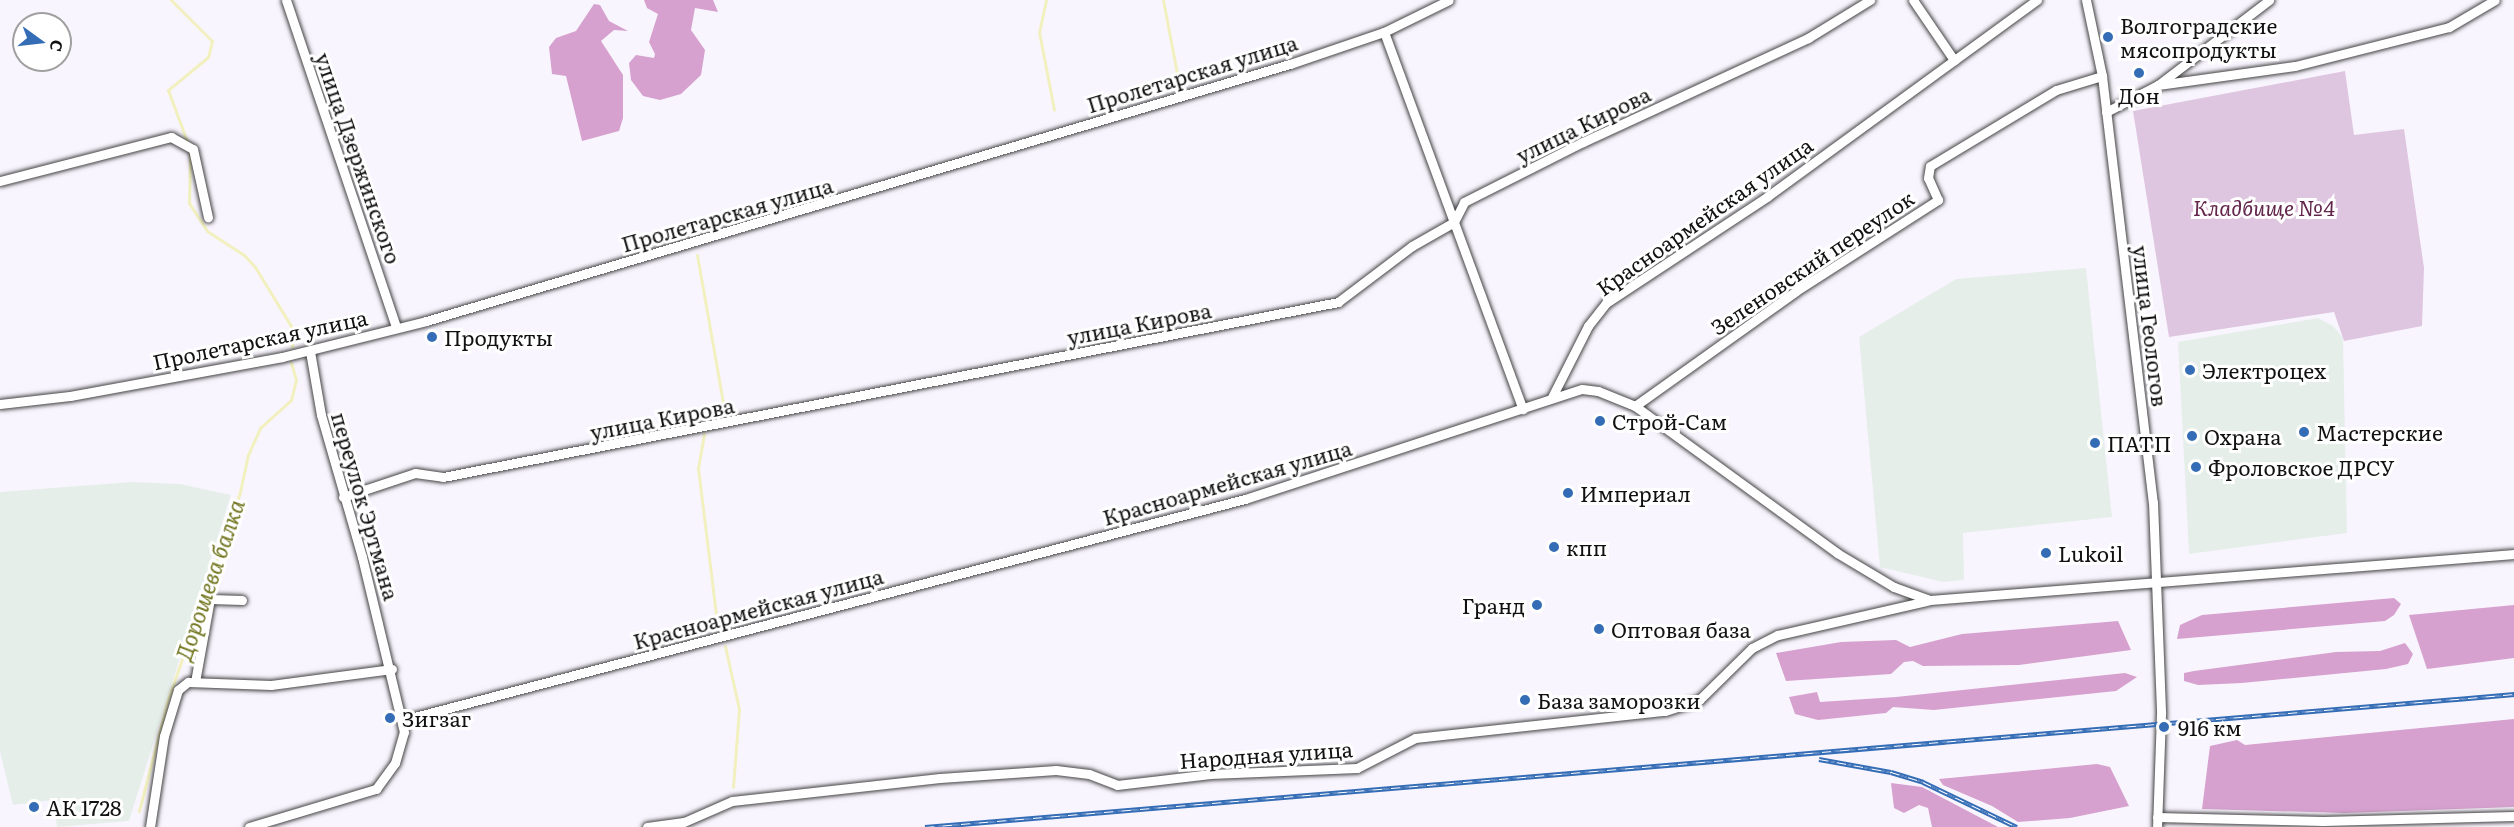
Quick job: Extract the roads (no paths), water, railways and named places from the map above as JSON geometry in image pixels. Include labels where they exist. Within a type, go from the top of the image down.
[{"type":"street","name":"улица Дзержинского","points":[[286,0],[396,327]]},
{"type":"street","name":"Пролетарская улица","points":[[0,404],[70,396],[310,351],[805,211],[1384,32],[1449,0]]},
{"type":"street","name":"улица Кирова","points":[[343,497],[415,473],[443,477],[1338,302],[1412,246],[1454,222],[1464,202],[1583,142],[1808,38],[1870,0]]},
{"type":"street","points":[[1913,0],[1953,60]]},
{"type":"street","name":"Красноармейская улица","points":[[404,720],[1245,499],[1523,410],[1552,397],[1588,326],[1606,303],[1768,196],[2037,0]]},
{"type":"street","name":"улица Геологов","points":[[2086,0],[2102,76],[2149,458],[2158,583],[2161,725],[2157,827]]},
{"type":"street","points":[[2106,112],[2158,85],[2269,0]]},
{"type":"street","points":[[2158,85],[2295,66],[2362,46],[2449,27],[2495,0]]},
{"type":"street","points":[[1384,32],[1523,410]]},
{"type":"street","name":"Зеленовский переулок","points":[[1635,406],[1796,291],[1938,200],[1928,178],[1930,166],[2056,90],[2102,76]]},
{"type":"street","points":[[0,181],[171,137],[189,146],[208,217]]},
{"type":"street","name":"переулок Эртмана","points":[[310,351],[319,406],[404,720]]},
{"type":"street","points":[[1552,397],[1575,390],[1598,391],[1635,406],[1838,553],[1894,587],[1930,600],[2158,583],[2350,564],[2514,554]]},
{"type":"street","points":[[195,682],[210,599],[242,600]]},
{"type":"street","name":"Народная улица","points":[[647,827],[684,822],[732,801],[940,778],[1056,770],[1089,774],[1117,785],[1210,774],[1357,768],[1415,738],[1665,711],[1699,700],[1752,648],[1778,635],[1930,600]]},
{"type":"street","points":[[150,827],[152,794],[178,690],[195,682],[271,685],[392,669]]},
{"type":"street","points":[[249,827],[363,795],[387,779],[402,745],[404,720]]},
{"type":"street","points":[[2157,817],[2333,821],[2514,816]]},
{"type":"waterway","name":"Дорошева балка","points":[[171,0],[212,41],[208,57],[168,90],[188,144]]},
{"type":"waterway","points":[[1046,0],[1039,32],[1054,110]]},
{"type":"waterway","points":[[1163,0],[1179,84]]},
{"type":"waterway","name":"Дорошева балка","points":[[190,153],[189,203],[207,231],[244,255],[255,267],[291,326],[292,347]]},
{"type":"waterway","points":[[697,255],[723,402],[721,415]]},
{"type":"waterway","name":"Дорошева балка","points":[[139,811],[167,702],[240,492],[248,455],[260,428],[291,400],[296,380],[291,363]]},
{"type":"waterway","points":[[704,434],[698,468],[717,622]]},
{"type":"waterway","points":[[725,646],[739,709],[733,787]]},
{"type":"railway","points":[[925,827],[2514,694]]},
{"type":"railway","points":[[1819,759],[1891,772],[1923,782],[2017,827]]},
{"type":"place","name":"Волгоградские мясопродукты","points":[[2108,37]]},
{"type":"place","name":"Дон","points":[[2139,73]]},
{"type":"place","name":"Продукты","points":[[432,337]]},
{"type":"place","name":"Электроцех","points":[[2190,370]]},
{"type":"place","name":"Строй-Сам","points":[[1600,421]]},
{"type":"place","name":"Мастерские","points":[[2304,432]]},
{"type":"place","name":"Охрана","points":[[2192,436]]},
{"type":"place","name":"ПАТП","points":[[2095,443]]},
{"type":"place","name":"Фроловское ДРСУ","points":[[2196,467]]},
{"type":"place","name":"Империал","points":[[1568,493]]},
{"type":"place","name":"кпп","points":[[1554,547]]},
{"type":"place","name":"Lukoil","points":[[2046,553]]},
{"type":"place","name":"Гранд","points":[[1537,605]]},
{"type":"place","name":"Оптовая база","points":[[1599,629]]},
{"type":"place","name":"База заморозки","points":[[1525,700]]},
{"type":"place","name":"Зигзаг","points":[[390,718]]},
{"type":"place","name":"916 км","points":[[2164,727]]},
{"type":"place","name":"АК 1728","points":[[34,807]]},
{"type":"park label","name":"Кладбище №4","points":[[2264,207]]}]
